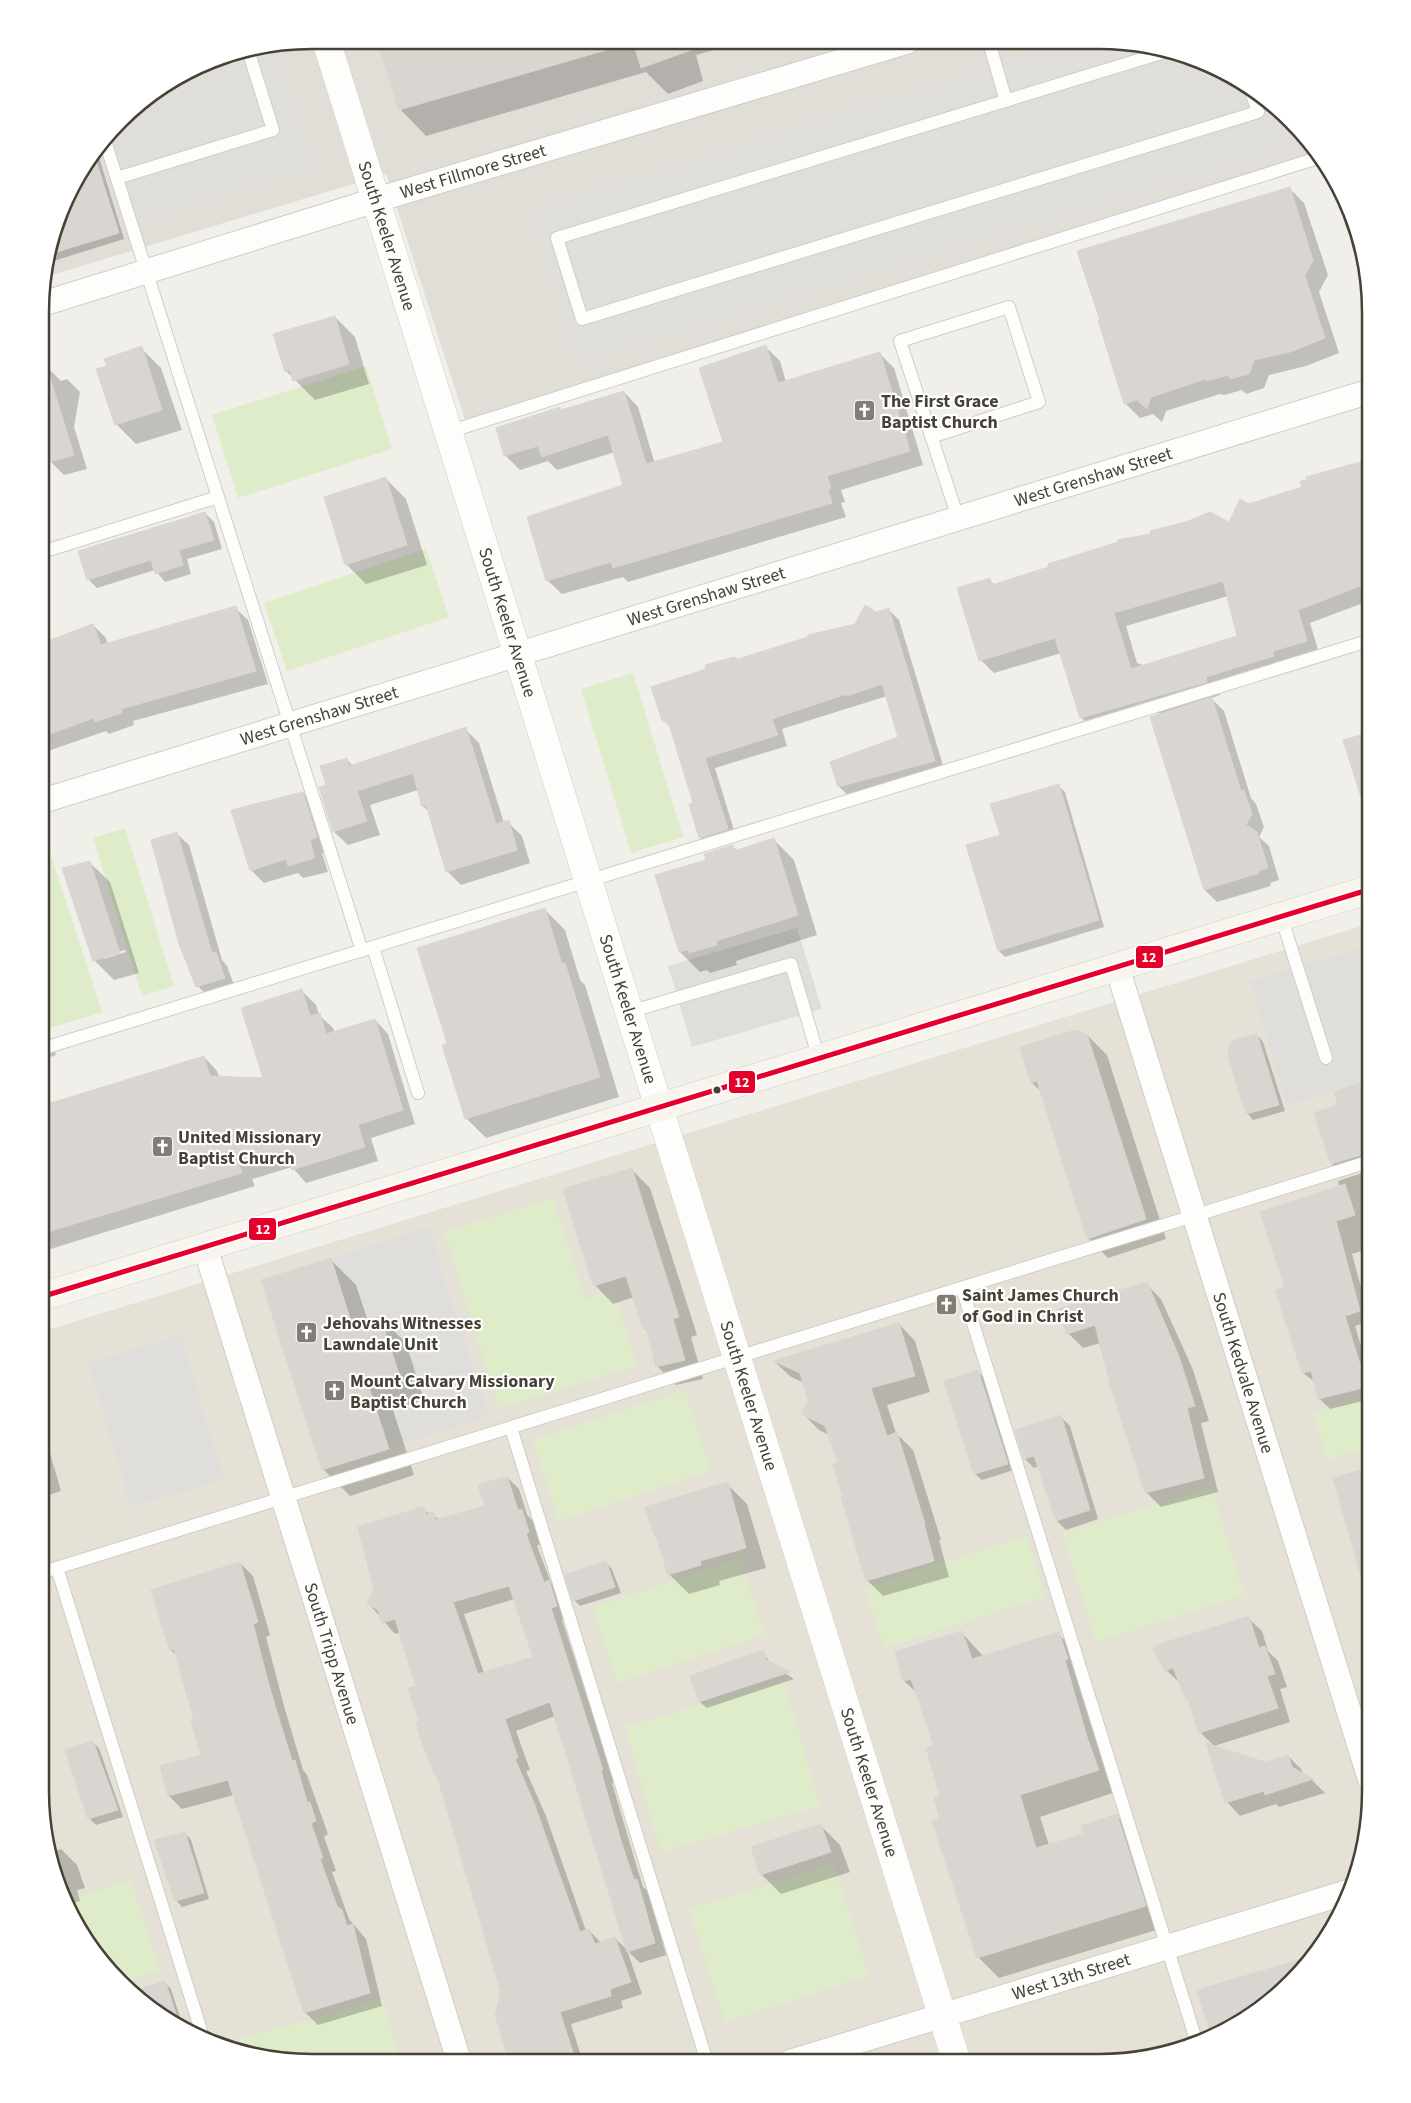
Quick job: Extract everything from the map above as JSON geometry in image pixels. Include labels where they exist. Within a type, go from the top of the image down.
[{"type":"main road","points":[[49,1296],[1362,892]]},
{"type":"street","name":"South Keeler Avenue","points":[[329,49],[954,2054]]},
{"type":"street","name":"West Fillmore Street","points":[[49,302],[376,200],[883,49]]},
{"type":"street","name":"West Grenshaw Street","points":[[49,799],[1362,394]]},
{"type":"street","name":"South Kedvale Avenue","points":[[1117,966],[1362,1753]]},
{"type":"street","name":"South Tripp Avenue","points":[[205,1247],[458,2054]]},
{"type":"street","name":"West 13th Street","points":[[816,2054],[1341,1894]]},
{"type":"lane","points":[[990,49],[1006,101]]},
{"type":"lane","points":[[1155,55],[557,238],[582,319],[1258,112],[1254,99]]},
{"type":"lane","points":[[117,178],[273,130],[250,56]]},
{"type":"lane","points":[[107,147],[290,725],[418,1093]]},
{"type":"lane","points":[[448,432],[1313,159]]},
{"type":"lane","points":[[931,437],[1039,402],[1009,306],[900,341],[931,437],[958,518]]},
{"type":"lane","points":[[49,550],[218,497]]},
{"type":"lane","points":[[49,1047],[1362,643]]},
{"type":"lane","points":[[1281,916],[1326,1058]]},
{"type":"lane","points":[[629,1012],[791,964],[819,1058]]},
{"type":"lane","points":[[49,1570],[1362,1164]]},
{"type":"lane","points":[[962,1288],[1195,2036]]},
{"type":"lane","points":[[511,1428],[705,2054]]},
{"type":"lane","points":[[56,1568],[201,2029]]},
{"type":"shaded area","points":[[294,49],[1117,49],[1168,58],[1200,69],[1231,84],[1273,114],[1297,138],[1313,159],[467,426],[386,174],[51,275],[63,227],[84,180],[114,138],[138,114],[180,84],[211,69],[243,58]]},
{"type":"shaded area","points":[[1044,49],[1117,49],[1151,54],[1184,63],[1216,76],[1245,93],[1273,114],[1302,145],[578,365],[530,210]]},
{"type":"shaded area","points":[[278,51],[315,169],[127,224],[104,151],[114,138],[152,103],[195,76],[243,58]]},
{"type":"shaded area","points":[[1362,926],[1362,1809],[1353,1860],[1335,1908],[1318,1937],[1297,1965],[1273,1989],[1245,2010],[1216,2027],[1184,2040],[1151,2049],[1117,2054],[294,2054],[243,2045],[195,2027],[166,2010],[138,1989],[103,1951],[76,1908],[63,1876],[54,1843],[49,1809],[49,1330]]},
{"type":"shaded area","points":[[797,928],[822,1009],[692,1047],[668,966]]},
{"type":"shaded area","points":[[1359,949],[1362,959],[1362,1084],[1287,1105],[1250,981]]},
{"type":"shaded area","points":[[428,1227],[489,1416],[389,1449],[368,1384],[399,1373],[380,1316],[352,1325],[331,1258]]},
{"type":"shaded area","points":[[181,1335],[224,1480],[131,1507],[88,1363]]},
{"type":"green space","points":[[366,366],[392,449],[238,498],[212,415]]},
{"type":"green space","points":[[426,549],[449,617],[287,671],[264,603]]},
{"type":"green space","points":[[633,673],[683,837],[631,853],[581,689]]},
{"type":"green space","points":[[125,828],[174,986],[142,996],[93,838]]},
{"type":"green space","points":[[49,849],[102,1012],[49,1028]]},
{"type":"green space","points":[[553,1198],[585,1299],[613,1290],[637,1366],[499,1408],[444,1232]]},
{"type":"green space","points":[[685,1390],[711,1471],[559,1521],[533,1440]]},
{"type":"green space","points":[[1362,1398],[1362,1450],[1327,1460],[1313,1413]]},
{"type":"green space","points":[[1211,1487],[1245,1595],[1096,1642],[1062,1533]]},
{"type":"green space","points":[[1026,1536],[1046,1596],[884,1648],[864,1588]]},
{"type":"green space","points":[[740,1559],[765,1635],[617,1683],[593,1607]]},
{"type":"green space","points":[[784,1681],[820,1806],[661,1852],[625,1727]]},
{"type":"green space","points":[[834,1864],[869,1976],[725,2022],[689,1909]]},
{"type":"green space","points":[[131,1880],[160,1970],[129,1980],[114,1965],[93,1937],[72,1899]]},
{"type":"green space","points":[[383,1999],[398,2054],[294,2054],[260,2049],[231,2041]]},
{"type":"building","points":[[380,49],[610,49],[399,110]]},
{"type":"building","points":[[635,49],[694,49],[641,68]]},
{"type":"building","points":[[96,161],[119,233],[56,252],[63,227],[76,195]]},
{"type":"building","points":[[1290,187],[1313,260],[1305,276],[1325,338],[1290,352],[1254,360],[1249,374],[1230,379],[1228,375],[1208,381],[1205,379],[1151,397],[1147,409],[1137,400],[1124,404],[1098,320],[1100,320],[1077,251]]},
{"type":"building","points":[[335,316],[349,364],[293,381],[290,370],[285,372],[273,334]]},
{"type":"building","points":[[766,345],[778,383],[880,352],[910,451],[827,476],[831,488],[828,489],[832,503],[613,568],[611,562],[546,581],[527,517],[623,485],[608,435],[542,457],[538,446],[504,456],[496,428],[560,407],[561,410],[624,391],[646,464],[723,442],[699,368]]},
{"type":"building","points":[[142,346],[162,410],[115,425],[96,369],[107,366],[104,359]]},
{"type":"building","points":[[49,374],[74,455],[50,462],[49,459]]},
{"type":"building","points":[[1362,461],[1362,585],[1298,610],[1307,641],[1273,651],[1274,656],[1206,677],[1207,682],[1080,718],[1055,638],[979,661],[957,588],[990,578],[992,585],[1048,567],[1048,564],[1118,542],[1117,540],[1151,534],[1150,531],[1186,522],[1210,512],[1229,522],[1240,499],[1249,504],[1302,487],[1300,481],[1307,480],[1306,477]],"holes":[[[1223,581],[1237,636],[1131,669],[1114,613]]]},
{"type":"building","points":[[386,477],[407,545],[345,565],[324,497]]},
{"type":"building","points":[[205,512],[214,540],[179,550],[183,565],[155,574],[151,560],[87,580],[78,551]]},
{"type":"building","points":[[865,605],[876,612],[889,608],[935,761],[838,787],[830,762],[898,737],[882,684],[847,696],[847,694],[772,719],[778,735],[705,758],[728,829],[699,838],[689,804],[693,803],[669,724],[662,720],[651,687],[706,669],[705,665],[734,657],[738,659],[808,637],[808,635],[855,624]]},
{"type":"building","points":[[236,606],[256,671],[121,709],[122,713],[95,722],[94,718],[49,734],[49,640],[93,624],[101,645]]},
{"type":"building","points":[[1212,697],[1241,791],[1244,790],[1252,814],[1246,825],[1257,832],[1268,868],[1258,871],[1259,873],[1204,890],[1150,717]]},
{"type":"building","points":[[466,727],[496,824],[509,820],[517,850],[446,872],[426,805],[422,807],[413,773],[357,791],[367,821],[333,832],[319,787],[326,785],[320,766],[347,758],[349,766]]},
{"type":"building","points":[[1362,735],[1362,800],[1343,740]]},
{"type":"building","points":[[1059,784],[1099,920],[998,951],[966,845],[1000,835],[990,804]]},
{"type":"building","points":[[303,792],[317,837],[310,840],[315,858],[288,866],[286,859],[250,871],[231,810]]},
{"type":"building","points":[[177,832],[212,953],[216,952],[225,978],[196,987],[179,944],[151,840]]},
{"type":"building","points":[[774,838],[798,915],[716,941],[717,945],[689,953],[688,950],[679,952],[655,875],[706,860],[704,854],[733,845],[734,851]]},
{"type":"building","points":[[90,861],[120,953],[93,961],[62,868]]},
{"type":"building","points":[[545,908],[562,964],[565,963],[600,1077],[465,1119],[442,1045],[447,1043],[417,948]]},
{"type":"building","points":[[302,989],[310,1016],[320,1013],[326,1034],[375,1019],[403,1110],[358,1125],[365,1147],[292,1170],[285,1151],[239,1165],[242,1173],[49,1232],[49,1104],[204,1056],[210,1076],[263,1078],[241,1008]]},
{"type":"building","points":[[1075,1030],[1087,1034],[1146,1219],[1087,1239],[1037,1081],[1031,1083],[1020,1047]]},
{"type":"building","points":[[1257,1034],[1279,1105],[1246,1114],[1228,1055],[1232,1041]]},
{"type":"building","points":[[1362,1083],[1362,1155],[1331,1164],[1314,1113],[1338,1105],[1334,1092]]},
{"type":"building","points":[[632,1168],[679,1317],[673,1319],[685,1360],[656,1367],[646,1328],[643,1329],[626,1276],[593,1286],[563,1189]]},
{"type":"building","points":[[1345,1184],[1355,1215],[1336,1221],[1360,1311],[1345,1316],[1360,1364],[1362,1363],[1362,1388],[1318,1399],[1311,1371],[1302,1373],[1275,1290],[1285,1287],[1260,1212]]},
{"type":"building","points":[[331,1258],[352,1325],[380,1316],[399,1374],[368,1384],[389,1449],[322,1470],[261,1280]]},
{"type":"building","points":[[1147,1282],[1178,1354],[1195,1406],[1187,1408],[1204,1478],[1145,1493],[1110,1384],[1095,1325],[1067,1334],[1058,1309]]},
{"type":"building","points":[[899,1323],[915,1376],[871,1388],[887,1436],[897,1432],[925,1524],[934,1561],[866,1581],[833,1464],[838,1463],[825,1426],[801,1414],[808,1401],[800,1373],[773,1361]]},
{"type":"building","points":[[978,1370],[1008,1464],[974,1474],[944,1381]]},
{"type":"building","points":[[1061,1415],[1090,1510],[1056,1521],[1034,1456],[1024,1459],[1015,1430]]},
{"type":"building","points":[[1362,1470],[1362,1580],[1333,1478]]},
{"type":"building","points":[[507,1476],[518,1510],[522,1509],[529,1532],[526,1534],[544,1582],[549,1580],[557,1606],[551,1608],[603,1770],[601,1771],[621,1841],[634,1880],[637,1879],[655,1943],[627,1952],[550,1702],[505,1719],[518,1758],[515,1759],[534,1803],[580,1932],[589,1929],[595,1944],[615,1937],[631,1982],[610,1989],[611,1996],[560,2012],[573,2054],[507,2054],[495,2015],[501,1992],[437,1776],[435,1776],[420,1737],[416,1722],[419,1721],[408,1688],[416,1686],[395,1619],[382,1623],[378,1610],[367,1604],[374,1589],[358,1527],[422,1507],[425,1509],[426,1514],[433,1512],[435,1520],[485,1506],[478,1485]],"holes":[[[509,1586],[533,1657],[478,1674],[453,1602]]]},
{"type":"building","points":[[728,1482],[746,1548],[700,1561],[701,1565],[668,1575],[645,1507]]},
{"type":"building","points":[[606,1561],[615,1587],[573,1601],[565,1575]]},
{"type":"building","points":[[240,1562],[258,1622],[253,1624],[271,1692],[292,1761],[295,1760],[307,1802],[310,1802],[316,1821],[311,1823],[323,1858],[320,1859],[337,1906],[342,1910],[347,1926],[353,1924],[370,1993],[304,2013],[228,1780],[168,1796],[160,1766],[201,1755],[191,1720],[194,1720],[174,1649],[170,1651],[151,1590]]},
{"type":"building","points":[[1249,1616],[1259,1648],[1265,1646],[1275,1674],[1267,1676],[1278,1708],[1199,1733],[1188,1699],[1186,1699],[1173,1668],[1165,1671],[1153,1648],[1157,1645]]},
{"type":"building","points":[[962,1631],[972,1659],[1059,1632],[1068,1659],[1065,1660],[1087,1737],[1099,1770],[1020,1795],[1036,1848],[1083,1834],[1081,1826],[1117,1814],[1146,1906],[977,1958],[932,1821],[940,1819],[934,1798],[940,1796],[926,1748],[934,1746],[911,1679],[903,1681],[895,1652]]},
{"type":"building","points":[[763,1650],[766,1660],[790,1672],[699,1702],[690,1676]]},
{"type":"building","points":[[93,1741],[118,1810],[88,1819],[65,1750]]},
{"type":"building","points":[[1206,1743],[1265,1762],[1288,1755],[1292,1767],[1313,1779],[1265,1795],[1264,1791],[1225,1803]]},
{"type":"building","points":[[821,1824],[831,1852],[760,1875],[751,1847]]},
{"type":"building","points":[[185,1832],[204,1893],[175,1901],[154,1840]]},
{"type":"building","points":[[1302,1959],[1273,1989],[1259,2000],[1231,2019],[1210,2030],[1197,1990]]},
{"type":"building","points":[[165,1981],[177,2017],[152,2000],[139,1990]]},
{"type":"transit line","name":"12","points":[[49,1295],[1362,892]]},
{"type":"place","name":"The First Grace Baptist Church","points":[[865,411]]},
{"type":"place","name":"United Missionary Baptist Church","points":[[162,1147]]},
{"type":"place","name":"Saint James Church of God in Christ","points":[[946,1305]]},
{"type":"place","name":"Jehovahs Witnesses Lawndale Unit","points":[[307,1333]]},
{"type":"place","name":"Mount Calvary Missionary Baptist Church","points":[[334,1391]]}]
